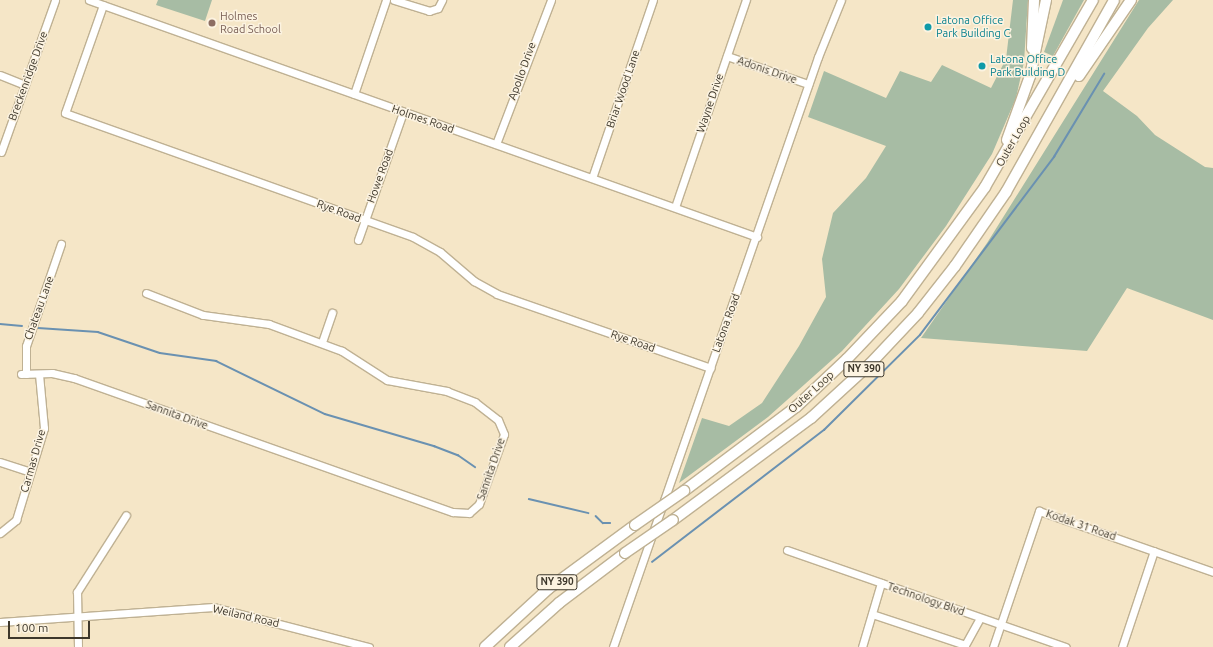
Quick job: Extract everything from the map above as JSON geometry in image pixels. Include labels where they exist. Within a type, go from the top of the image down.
[{"type":"highway","points":[[1025,94],[1034,0]]},
{"type":"highway","points":[[963,221],[1010,135],[1025,94],[1046,0]]},
{"type":"highway","name":"Outer Loop","points":[[485,647],[548,589],[769,429],[840,366],[895,309],[963,221],[1011,145],[1094,0]]},
{"type":"highway","name":"Outer Loop","points":[[510,647],[559,603],[625,553],[788,437],[884,350],[963,256],[1041,133],[1114,0]]},
{"type":"highway","points":[[1041,133],[1131,0]]},
{"type":"street","name":"Breckenridge Drive","points":[[1,152],[55,0]]},
{"type":"street","name":"Holmes Road","points":[[89,0],[757,237]]},
{"type":"street","points":[[354,94],[386,0]]},
{"type":"street","points":[[394,0],[429,11],[438,8],[442,0]]},
{"type":"street","name":"Apollo Drive","points":[[496,144],[551,0]]},
{"type":"street","name":"Briar Wood Lane","points":[[592,178],[653,0]]},
{"type":"street","name":"Wayne Drive","points":[[675,207],[746,0]]},
{"type":"street","name":"Latona Road","points":[[613,647],[757,237],[808,84],[841,0]]},
{"type":"street","name":"Rye Road","points":[[103,5],[65,113],[365,220],[427,244],[474,281],[497,294],[710,368]]},
{"type":"street","name":"Adonis Drive","points":[[727,56],[808,84]]},
{"type":"street","points":[[0,75],[25,85]]},
{"type":"street","name":"Howe Road","points":[[358,240],[403,112]]},
{"type":"street","name":"Chateau Lane","points":[[39,374],[23,374],[26,346],[61,244]]},
{"type":"street","name":"Sannita Drive","points":[[39,374],[74,378],[453,512],[465,514],[476,508],[503,440],[504,430],[498,420],[475,402],[456,394],[387,380],[349,355],[322,342],[259,321],[185,310],[146,292]]},
{"type":"street","points":[[322,342],[332,313]]},
{"type":"street","name":"Carmas Drive","points":[[0,533],[16,520],[44,428],[39,374]]},
{"type":"street","points":[[0,462],[30,472]]},
{"type":"street","name":"Kodak 31 Road","points":[[993,647],[1039,511],[1213,572]]},
{"type":"street","points":[[78,647],[76,616],[79,585],[126,515]]},
{"type":"street","name":"Technology Blvd","points":[[787,550],[1066,647]]},
{"type":"street","points":[[1122,647],[1154,551]]},
{"type":"street","points":[[862,647],[881,583]]},
{"type":"street","name":"Weiland Road","points":[[0,622],[213,607],[367,647]]},
{"type":"street","points":[[872,614],[965,645],[980,618]]},
{"type":"green space","points":[[158,0],[212,0],[205,21],[156,5]]},
{"type":"green space","points":[[1013,0],[1028,0],[1024,62],[1016,98],[992,154],[946,226],[899,289],[842,351],[768,417],[679,483],[702,418],[729,426],[762,403],[799,346],[826,297],[822,259],[833,213],[866,178],[886,146],[808,117],[824,71],[886,98],[900,71],[931,82],[942,65],[991,88],[1006,59]]},
{"type":"green space","points":[[1063,0],[1084,0],[1053,56],[1044,52]]},
{"type":"green space","points":[[1139,0],[1173,0],[1148,28],[1103,91],[1137,116],[1155,135],[1205,167],[1213,168],[1213,320],[1127,288],[1087,351],[921,338],[987,243]]},
{"type":"waterway","points":[[652,562],[824,430],[920,335],[1054,157],[1104,74]]},
{"type":"waterway","points":[[0,324],[22,326]]},
{"type":"waterway","points":[[38,328],[98,332],[160,353],[216,361],[325,414],[434,446],[458,455],[475,467]]},
{"type":"waterway","points":[[529,499],[588,513]]},
{"type":"waterway","points":[[596,516],[603,523],[610,523]]},
{"type":"place","name":"Holmes Road School","points":[[212,23]]},
{"type":"place","name":"Latona Office Park Building C","points":[[928,27]]},
{"type":"place","name":"Latona Office Park Building D","points":[[982,66]]}]
